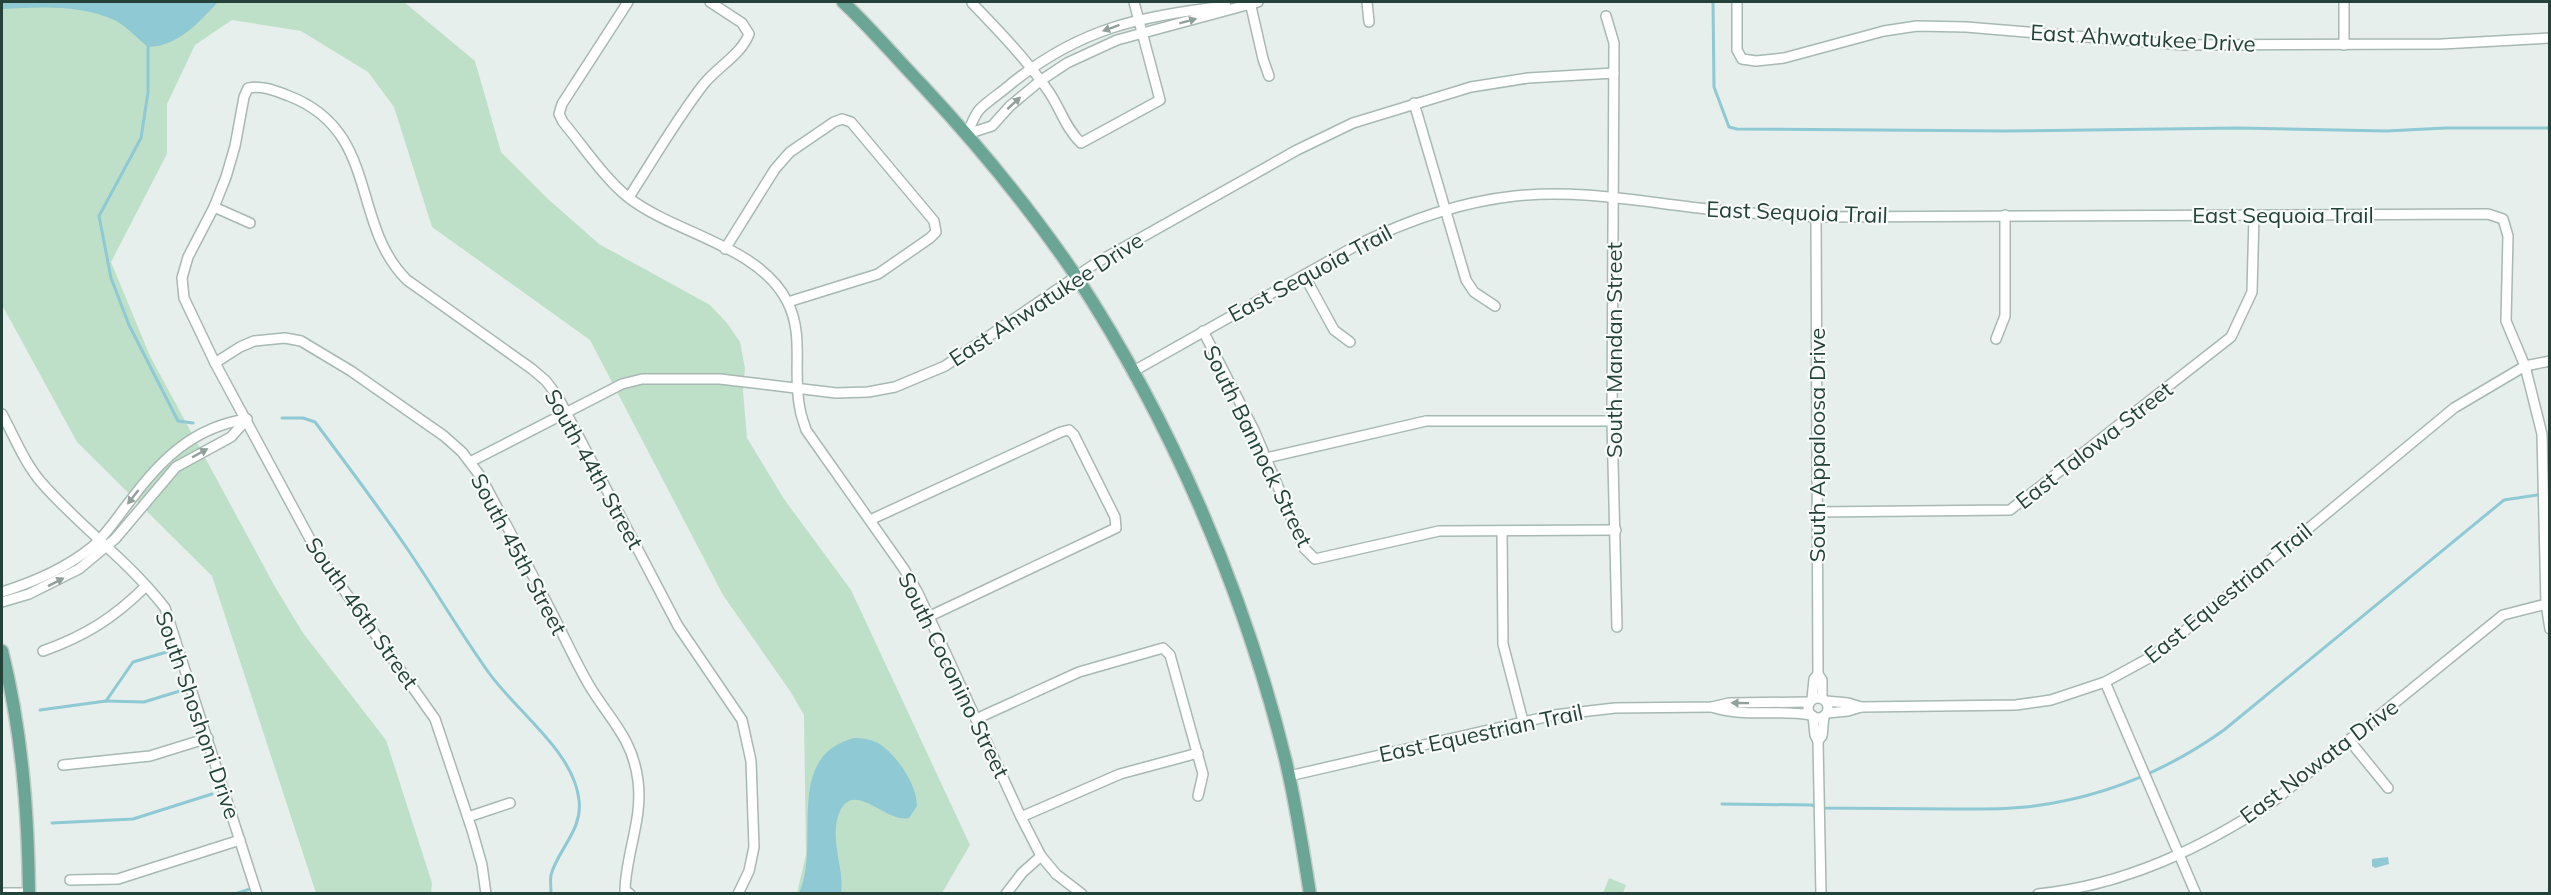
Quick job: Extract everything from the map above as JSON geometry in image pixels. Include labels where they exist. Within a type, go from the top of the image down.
[{"type":"main road","points":[[848,3],[967,134],[1033,216],[1076,277],[1132,372],[1170,443],[1227,574],[1263,682],[1289,776],[1310,894]]},
{"type":"main road","points":[[2,651],[22,759],[28,820],[29,893]]},
{"type":"street","points":[[628,2],[562,104],[559,114],[563,122],[629,198],[649,211],[725,249],[769,276],[788,302],[878,274],[936,232],[934,220],[851,122],[842,119],[790,152],[775,169],[725,249]]},
{"type":"street","points":[[629,198],[704,84],[719,67],[745,45],[749,34],[742,22],[710,2]]},
{"type":"street","points":[[972,3],[1036,75],[1049,92],[1072,134],[1080,143],[1160,100],[1134,2]]},
{"type":"street","points":[[967,134],[992,126],[1061,49],[1088,36],[1140,18],[1253,2]]},
{"type":"street","points":[[967,134],[978,111],[1036,75],[1094,49],[1253,2]]},
{"type":"street","points":[[1253,2],[1263,59],[1269,76]]},
{"type":"street","points":[[1367,2],[1369,22]]},
{"type":"street","name":"East Ahwatukee Drive","points":[[1737,2],[1737,50],[1742,59],[1756,62],[1784,58],[1884,31],[1917,26],[1966,27],[2184,45],[2442,45],[2550,38]]},
{"type":"street","points":[[2344,2],[2344,45]]},
{"type":"street","name":"South Mandan Street","points":[[1606,16],[1614,43],[1612,421],[1617,627]]},
{"type":"street","name":"East Ahwatukee Drive","points":[[470,462],[622,384],[642,379],[720,379],[836,393],[868,392],[895,387],[945,366],[1076,277],[1158,227],[1297,150],[1353,123],[1471,87],[1528,78],[1614,73]]},
{"type":"street","name":"South 44th Street","points":[[214,207],[235,147],[244,98],[249,88],[257,86],[301,101],[328,120],[347,143],[383,247],[393,266],[407,280],[546,381],[567,413],[678,626],[742,720],[751,761],[754,847],[749,871],[738,894]]},
{"type":"street","points":[[1414,103],[1466,280],[1474,292],[1495,306]]},
{"type":"street","name":"East Sequoia Trail","points":[[1132,372],[1384,232],[1446,209],[1515,196],[1614,196],[1705,209],[1816,216],[2488,214],[2503,219],[2508,236],[2506,321],[2525,366]]},
{"type":"street","points":[[214,207],[250,223]]},
{"type":"street","name":"South 46th Street","points":[[214,207],[188,257],[182,278],[184,298],[189,312],[317,552],[435,719],[482,865],[486,894]]},
{"type":"street","points":[[1996,339],[2004,316],[2005,215]]},
{"type":"street","name":"South Appaloosa Drive","points":[[1816,216],[1818,674],[1822,680],[1817,700]]},
{"type":"street","name":"East Talowa Street","points":[[1816,512],[2010,510],[2231,337],[2252,292],[2254,216]]},
{"type":"street","points":[[1304,275],[1334,330],[1350,342]]},
{"type":"street","name":"South Coconino Street","points":[[788,302],[797,339],[799,408],[807,430],[904,569],[1041,856],[1056,874],[1082,894]]},
{"type":"street","name":"South Bannock Street","points":[[1203,331],[1266,458],[1304,548],[1315,559],[1439,531],[1502,531]]},
{"type":"street","name":"South 45th Street","points":[[215,363],[254,341],[285,338],[301,341],[351,371],[435,430],[462,452],[470,462],[481,477],[589,686],[621,730],[631,751],[638,779],[640,803],[628,892]]},
{"type":"street","name":"East Equestrian Trail","points":[[1712,707],[1730,713],[1790,711],[1812,716],[1861,707],[2016,705],[2051,700],[2105,682],[2149,658],[2176,638],[2454,408],[2525,366],[2550,361]]},
{"type":"street","points":[[2525,366],[2542,434],[2546,604],[2550,629]]},
{"type":"street","name":"South Shoshoni Drive","points":[[2,414],[26,460],[41,482],[146,586],[165,608],[257,894]]},
{"type":"street","points":[[2,592],[52,573],[73,561],[99,539],[141,486],[172,453],[222,423],[247,419]]},
{"type":"street","points":[[2,602],[55,583],[79,569],[107,547],[177,467],[231,437],[247,419]]},
{"type":"street","points":[[1266,458],[1426,421],[1612,421]]},
{"type":"street","points":[[870,520],[1069,430],[1074,435],[1115,517],[1116,528],[928,616]]},
{"type":"street","points":[[1523,721],[1503,644],[1502,531],[1616,530]]},
{"type":"street","points":[[43,651],[96,628],[126,606],[146,586]]},
{"type":"street","name":"East Nowata Drive","points":[[2038,894],[2110,880],[2147,869],[2235,825],[2274,800],[2503,615],[2546,604]]},
{"type":"street","points":[[976,719],[1078,672],[1163,648],[1170,655],[1198,753],[1203,774],[1198,795]]},
{"type":"street","points":[[2105,682],[2196,894]]},
{"type":"street","points":[[1818,741],[1822,736],[1828,707],[1817,700],[1808,707],[1818,741],[1821,894]]},
{"type":"street","name":"East Equestrian Trail","points":[[1289,776],[1523,721],[1598,709],[1712,707],[1729,703],[1817,700],[1848,703],[1861,707]]},
{"type":"street","points":[[63,765],[150,756],[208,738]]},
{"type":"street","points":[[2349,740],[2388,788]]},
{"type":"street","points":[[1021,817],[1120,774],[1198,753]]},
{"type":"street","points":[[468,817],[510,803]]},
{"type":"street","points":[[70,880],[118,879],[240,840]]},
{"type":"street","points":[[1005,894],[1022,873],[1041,856]]},
{"type":"street","points":[[2,893],[29,893]]},
{"type":"green space","points":[[2,2],[404,2],[475,61],[501,152],[548,199],[599,244],[710,305],[727,323],[740,342],[745,368],[743,391],[747,438],[784,499],[851,590],[970,845],[942,893],[797,893],[806,855],[804,715],[790,691],[723,595],[590,340],[432,227],[394,107],[368,72],[301,31],[232,20],[195,45],[167,104],[167,154],[111,262],[150,356],[274,585],[303,633],[386,740],[432,883],[431,893],[316,893],[212,576],[77,442],[2,305]]},
{"type":"green space","points":[[1609,878],[1626,885],[1623,893],[1603,893]]},
{"type":"water","points":[[2,2],[218,2],[178,38],[159,46],[148,47],[116,21],[103,16],[75,9],[2,9]]},
{"type":"water","points":[[854,738],[878,743],[892,754],[909,779],[917,806],[909,818],[900,818],[862,801],[854,800],[846,803],[840,811],[836,832],[841,893],[799,893],[805,873],[811,782],[818,763],[832,748]]},
{"type":"water","points":[[2388,857],[2389,864],[2375,868],[2372,866],[2372,859]]},
{"type":"waterway","points":[[1713,2],[1714,87],[1729,127],[1737,129],[2006,131],[2238,128],[2387,131],[2445,128],[2550,128]]},
{"type":"waterway","points":[[148,47],[148,92],[141,138],[99,216],[111,278],[129,325],[178,421],[193,423]]},
{"type":"waterway","points":[[282,418],[303,418],[315,422],[404,544],[489,673],[543,733],[567,765],[575,782],[579,811],[574,830],[554,866],[551,875],[551,894]]},
{"type":"waterway","points":[[1722,804],[1812,805],[1819,808],[2014,808],[2060,802],[2134,780],[2180,757],[2224,730],[2504,500],[2550,493]]},
{"type":"waterway","points":[[40,710],[106,701],[133,662],[170,651]]},
{"type":"waterway","points":[[106,701],[144,702],[183,690]]},
{"type":"waterway","points":[[52,823],[133,819],[212,794]]},
{"type":"waterway","points":[[235,894],[253,888]]}]
